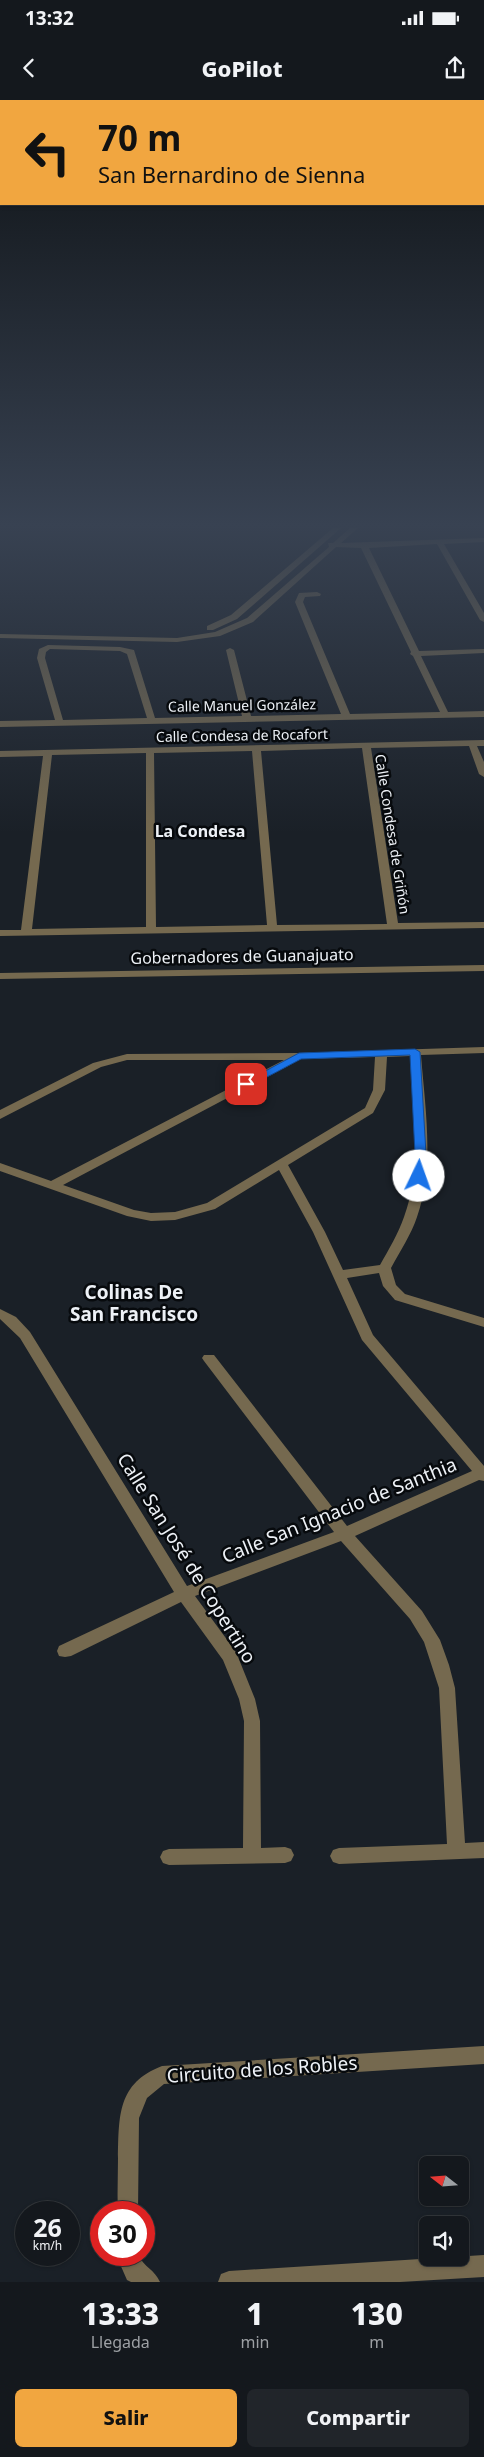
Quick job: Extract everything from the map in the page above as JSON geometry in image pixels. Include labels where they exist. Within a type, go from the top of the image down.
[{"type":"street","points":[[27,630],[162,634],[195,630]]},
{"type":"street","points":[[0,636],[177,640],[218,634],[228,630]]},
{"type":"street","points":[[310,630],[346,716]]},
{"type":"street","points":[[403,630],[445,714]]},
{"type":"street","points":[[60,723],[41,659],[42,651],[53,647],[129,650],[133,655],[152,721]]},
{"type":"street","points":[[230,650],[247,718]]},
{"type":"street","points":[[414,654],[484,651]]},
{"type":"street","name":"Calle Manuel González","points":[[0,724],[484,714]]},
{"type":"street","points":[[472,743],[484,774]]},
{"type":"street","name":"Calle Condesa de Rocafort","points":[[0,754],[484,743]]},
{"type":"street","name":"Calle Condesa de Griñón","points":[[366,746],[394,926]]},
{"type":"street","points":[[256,748],[272,928]]},
{"type":"street","points":[[150,750],[151,930]]},
{"type":"street","points":[[26,933],[48,752]]},
{"type":"street","points":[[0,934],[484,925]]},
{"type":"street","name":"Gobernadores de Guanajuato","points":[[0,976],[484,968]]},
{"type":"street","points":[[0,1115],[114,1059],[127,1057],[299,1056],[484,1050]]},
{"type":"street","points":[[415,1052],[421,1154],[416,1199],[408,1226],[384,1268],[390,1286],[400,1296],[412,1302],[484,1323]]},
{"type":"street","points":[[0,1167],[131,1213],[151,1217],[174,1216],[211,1206],[282,1165],[369,1110],[376,1101],[380,1089],[382,1053]]},
{"type":"street","points":[[51,1186],[299,1056]]},
{"type":"street","points":[[282,1165],[319,1232],[367,1337],[483,1474]]},
{"type":"street","points":[[338,1275],[384,1268]]},
{"type":"street","name":"Calle San José de Copertino","points":[[0,1313],[11,1320],[25,1335],[184,1594],[230,1657],[247,1699],[252,1722],[252,1854]]},
{"type":"street","points":[[209,1358],[344,1534],[416,1615],[432,1640],[442,1665],[447,1688],[456,1851]]},
{"type":"street","name":"Calle San Ignacio de Santhia","points":[[65,1651],[184,1594],[344,1534],[483,1474]]},
{"type":"street","points":[[339,1856],[484,1850]]},
{"type":"street","points":[[169,1857],[252,1854],[285,1855]]},
{"type":"street","name":"Circuito de los Robles","points":[[128,2201],[129,2118],[132,2103],[138,2091],[151,2080],[162,2075],[484,2055]]},
{"type":"street","points":[[132,2266],[135,2272],[149,2282]]},
{"type":"street","points":[[228,2282],[484,2266]]},
{"type":"district","name":"La Condesa","points":[[200,831]]},
{"type":"district","name":"Colinas De San Francisco","points":[[134,1303]]},
{"type":"route","points":[[246,1084],[299,1056],[415,1052],[421,1154],[419,1176]]}]
